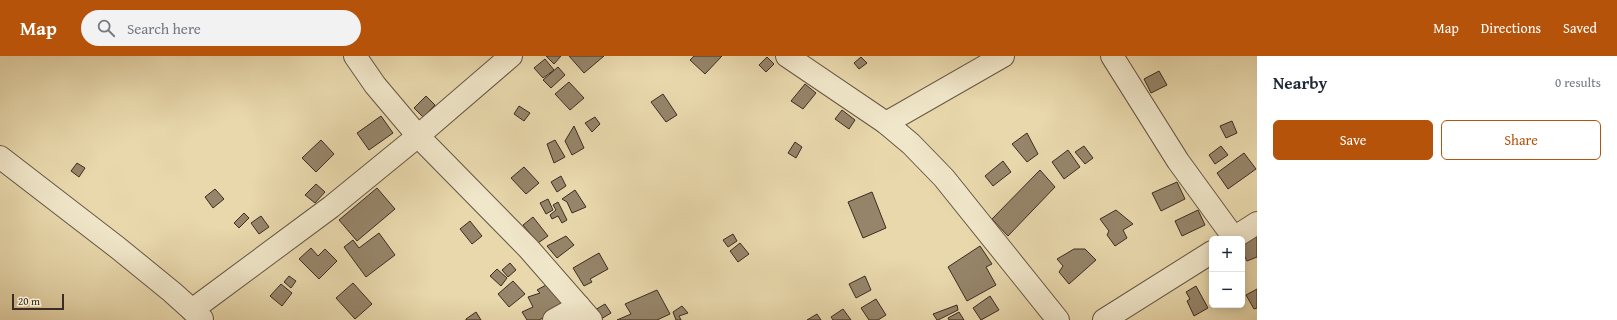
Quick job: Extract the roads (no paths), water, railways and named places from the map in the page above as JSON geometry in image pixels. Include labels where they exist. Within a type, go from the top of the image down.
[{"type":"street","points":[[355,56],[375,85],[418,136],[529,249],[585,313],[554,320]]},
{"type":"street","points":[[0,157],[118,248],[198,315],[418,136],[511,56]]},
{"type":"street","points":[[787,56],[886,123],[911,144],[944,178],[1058,320]]},
{"type":"street","points":[[886,123],[1003,56]]},
{"type":"street","points":[[1112,56],[1178,161],[1232,236]]},
{"type":"street","points":[[1236,236],[1257,223]]},
{"type":"street","points":[[1104,320],[1209,254]]}]
